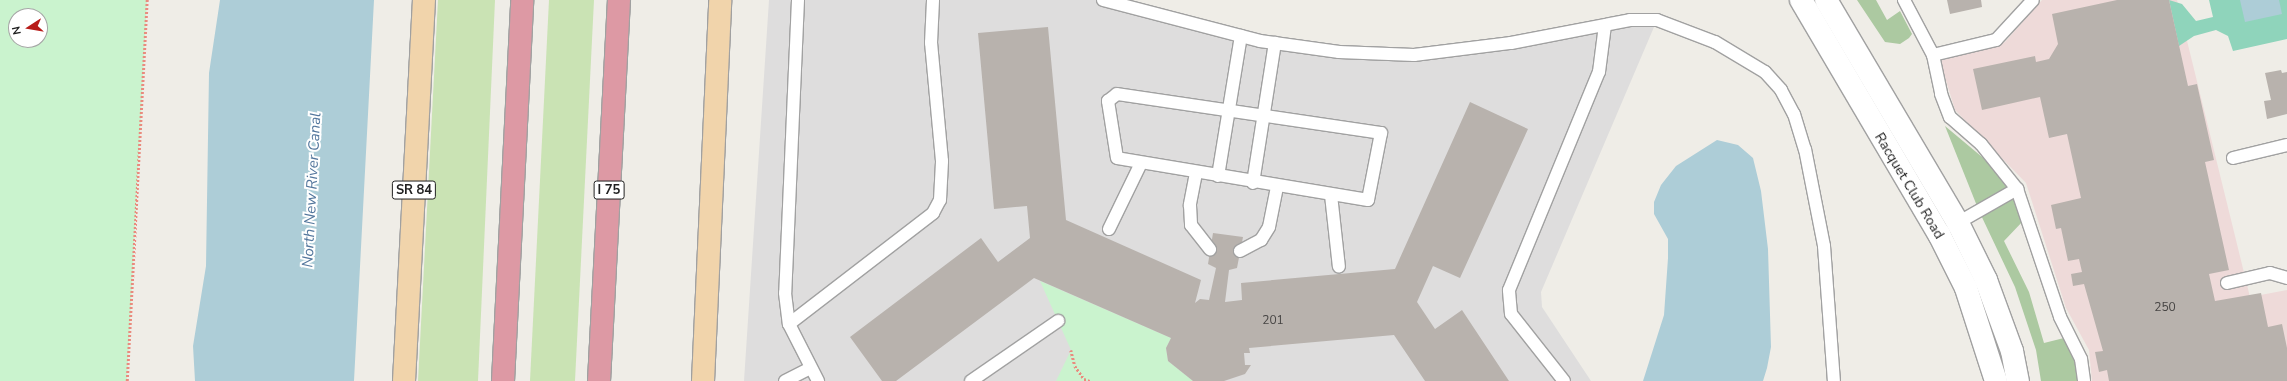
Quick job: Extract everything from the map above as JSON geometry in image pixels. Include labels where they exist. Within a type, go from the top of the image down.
[{"type":"highway","points":[[502,381],[522,0]]},
{"type":"highway","name":"I 75","points":[[600,381],[619,0]]},
{"type":"main road","name":"SR 84","points":[[404,381],[424,0]]},
{"type":"main road","points":[[703,381],[720,0]]},
{"type":"street","name":"Racquet Club Road","points":[[1801,0],[1939,234],[1966,288],[1996,381]]},
{"type":"street","name":"Racquet Club Road","points":[[1826,0],[1958,223],[1986,280],[2012,351],[2018,381]]},
{"type":"lane","points":[[798,0],[785,249],[789,324],[809,368],[818,381]]},
{"type":"lane","points":[[789,324],[933,213],[940,200],[942,161],[931,43],[933,0]]},
{"type":"lane","points":[[1103,0],[1241,36],[1275,43],[1339,52],[1414,55],[1511,43],[1605,25],[1657,20],[1715,42],[1765,72],[1781,90],[1805,149],[1824,246],[1834,381]]},
{"type":"lane","points":[[1904,0],[1933,55],[1941,94],[1950,117],[1981,144],[2017,189],[2060,318],[2081,359],[2084,381]]},
{"type":"lane","points":[[1933,55],[1996,40],[2033,0]]},
{"type":"lane","points":[[1564,381],[1511,314],[1509,290],[1599,72],[1605,25]]},
{"type":"lane","points":[[1218,176],[1241,36]]},
{"type":"lane","points":[[1253,183],[1275,43]]},
{"type":"lane","points":[[1117,94],[1229,112],[1263,115],[1381,133],[1368,200],[1253,183],[1117,158],[1108,121],[1108,102],[1117,94]]},
{"type":"lane","points":[[2233,158],[2287,145]]},
{"type":"lane","points":[[1109,229],[1141,163]]},
{"type":"lane","points":[[1196,173],[1190,205],[1191,225],[1210,249]]},
{"type":"lane","points":[[1240,251],[1261,240],[1269,227],[1277,187]]},
{"type":"lane","points":[[1939,234],[2017,189]]},
{"type":"lane","points":[[1331,195],[1339,267]]},
{"type":"lane","points":[[2227,283],[2270,273],[2287,278]]},
{"type":"lane","points":[[971,381],[1058,321]]},
{"type":"lane","points":[[785,381],[809,368]]},
{"type":"path","points":[[127,381],[147,0]]},
{"type":"path","points":[[1071,350],[1075,366],[1084,379],[1090,381]]},
{"type":"shaded area","points":[[769,0],[1103,0],[1260,41],[1414,55],[1657,20],[1541,292],[1542,307],[1591,381],[744,381]]},
{"type":"shaded area","points":[[2042,0],[2177,0],[2250,297],[2287,290],[2287,381],[2092,381],[2089,350],[2066,308],[2026,183],[1955,110],[1940,61],[2005,42]]},
{"type":"green space","points":[[0,0],[147,0],[127,381],[0,381]]},
{"type":"green space","points":[[438,0],[495,0],[478,381],[418,381]]},
{"type":"green space","points":[[549,0],[594,0],[575,381],[530,381]]},
{"type":"green space","points":[[1857,0],[1876,0],[1887,20],[1900,11],[1912,34],[1900,44],[1885,42]]},
{"type":"green space","points":[[2169,0],[2182,4],[2196,21],[2213,17],[2209,0],[2287,0],[2287,39],[2233,51],[2228,36],[2216,30],[2194,36],[2179,46]]},
{"type":"green space","points":[[1945,126],[2000,172],[2024,220],[2004,241],[2029,292],[2044,343],[2068,337],[2081,359],[2079,381],[2041,381],[2036,350],[2015,287],[1979,211]]},
{"type":"green space","points":[[1040,281],[1171,338],[1166,348],[1168,361],[1193,381],[1056,381],[1071,350]]},
{"type":"water","name":"North New River Canal","points":[[220,0],[374,0],[354,381],[195,381],[193,346],[206,266],[209,73]]},
{"type":"water","points":[[2240,0],[2279,0],[2282,14],[2245,22]]},
{"type":"water","points":[[1717,140],[1738,145],[1753,158],[1761,191],[1768,249],[1771,347],[1767,368],[1763,381],[1643,381],[1664,315],[1668,258],[1668,239],[1654,214],[1654,202],[1661,185],[1676,166]]},
{"type":"building","points":[[1947,0],[1981,0],[1982,7],[1950,14]]},
{"type":"building","points":[[2117,0],[2169,0],[2188,86],[2197,84],[2214,160],[2205,162],[2229,270],[2209,274],[2215,301],[2261,293],[2268,327],[2282,324],[2287,348],[2287,381],[2109,381],[2107,370],[2099,372],[2095,352],[2103,351],[2084,284],[2073,286],[2071,274],[2082,272],[2079,259],[2068,261],[2061,228],[2056,229],[2051,205],[2081,198],[2067,134],[2049,138],[2040,97],[1982,110],[1973,69],[2035,56],[2036,62],[2049,59],[2058,44],[2052,14]]},
{"type":"building","points":[[1048,27],[1066,220],[1201,280],[1195,303],[1200,299],[1209,300],[1216,268],[1208,264],[1213,233],[1243,237],[1237,268],[1229,270],[1225,302],[1242,300],[1241,283],[1395,269],[1470,102],[1528,129],[1460,278],[1433,266],[1417,302],[1435,329],[1462,310],[1509,381],[1425,381],[1394,335],[1249,348],[1250,353],[1244,353],[1245,365],[1251,365],[1245,374],[1224,381],[1193,381],[1168,361],[1166,348],[1171,338],[1034,278],[896,381],[882,381],[850,337],[981,238],[998,262],[1030,238],[1027,206],[994,209],[978,33]]},
{"type":"building","points":[[2281,70],[2282,73],[2287,72],[2287,114],[2267,119],[2264,101],[2271,100],[2265,73]]}]
